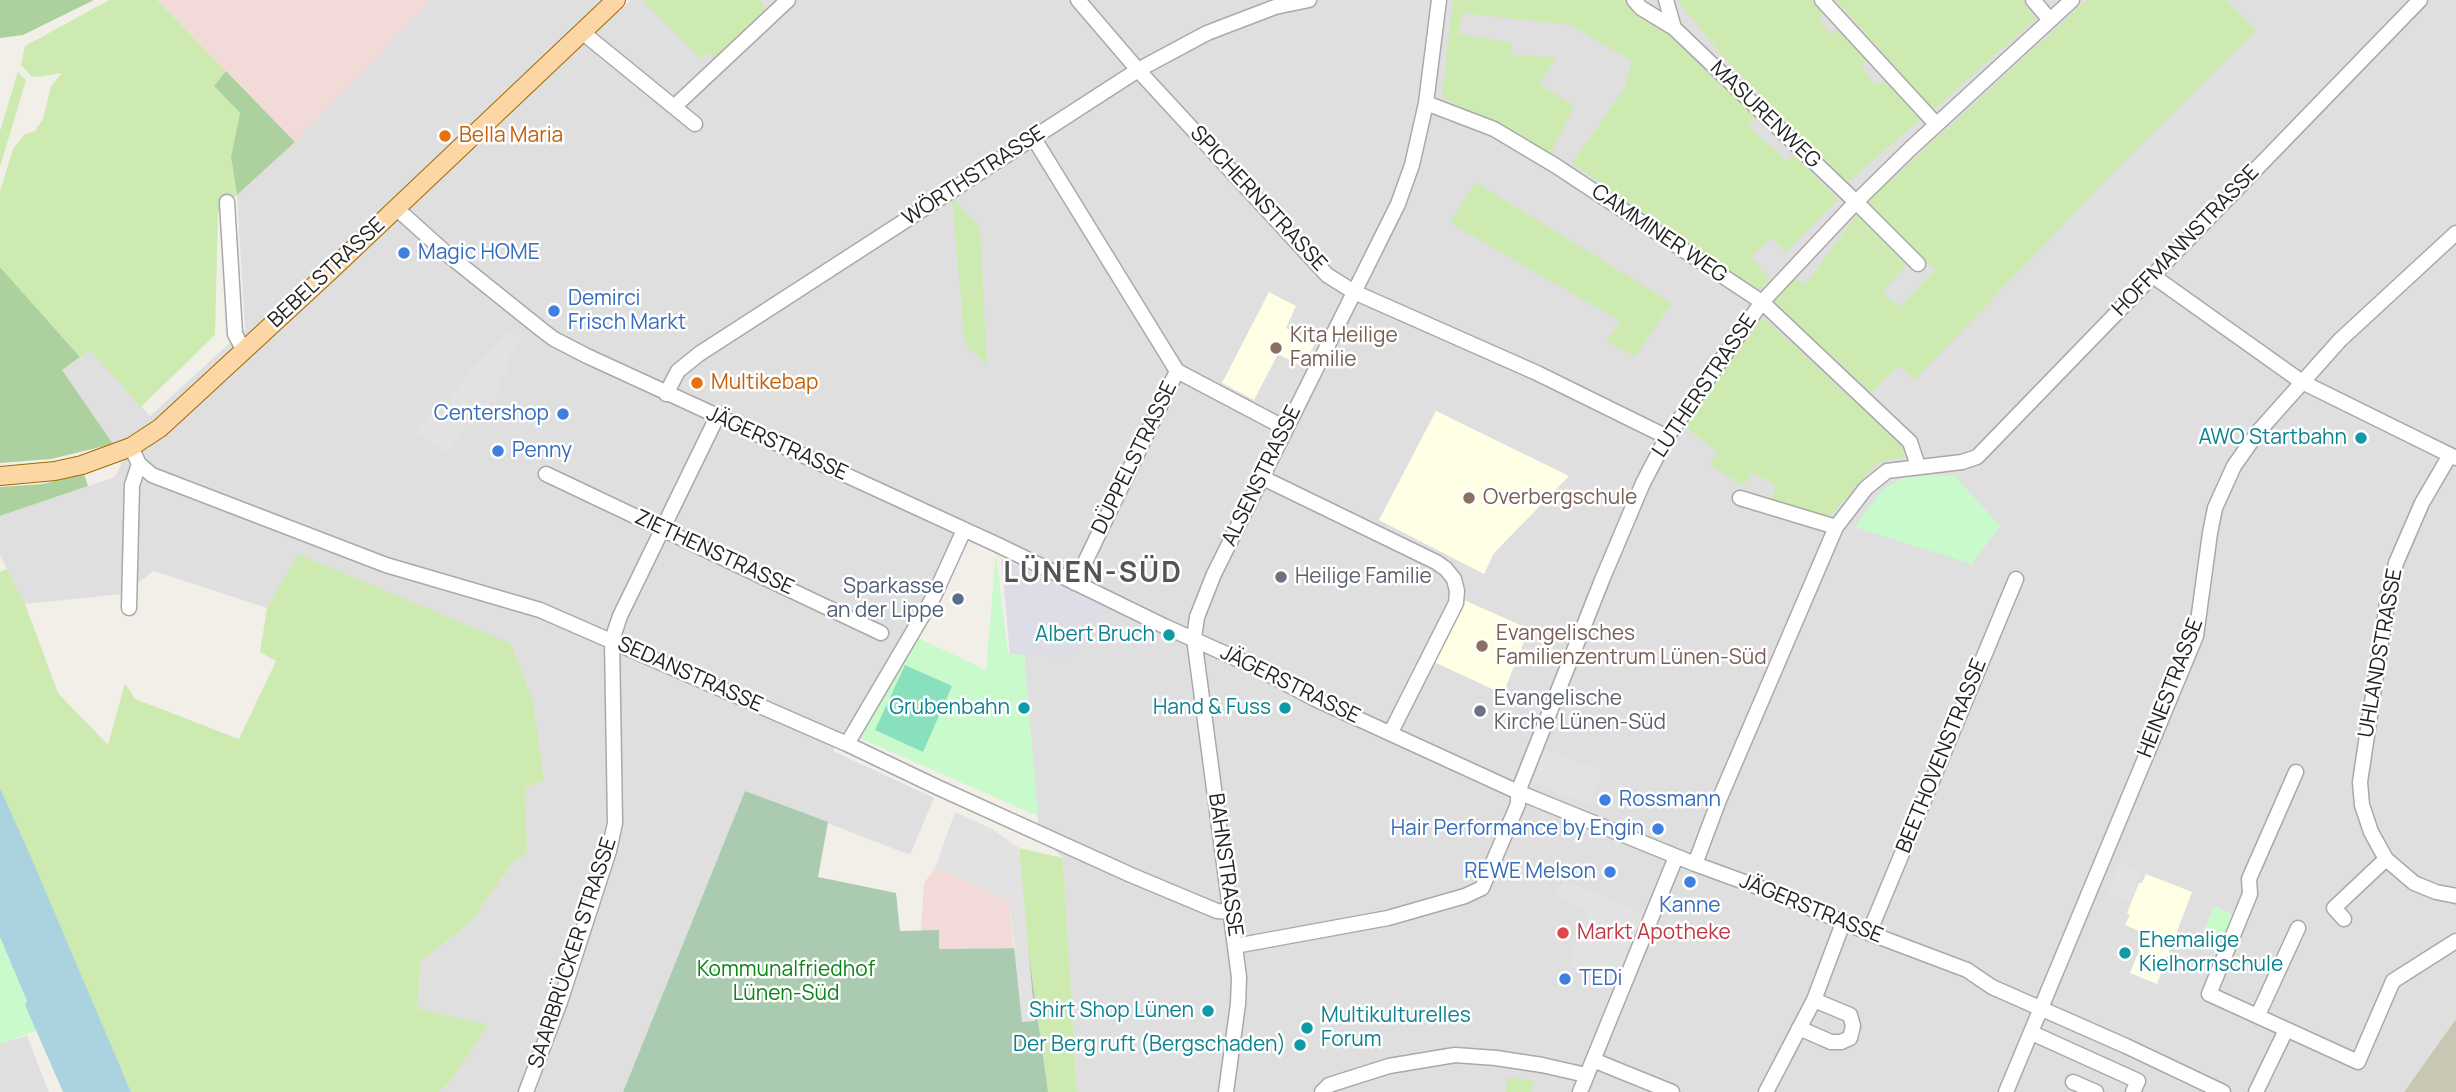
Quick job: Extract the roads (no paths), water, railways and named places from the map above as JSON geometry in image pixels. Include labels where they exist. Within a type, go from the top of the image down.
[{"type":"main road","name":"BEBELSTRASSE","points":[[0,476],[55,471],[82,465],[131,447],[179,412],[616,0]]},
{"type":"street","points":[[675,106],[788,0]]},
{"type":"street","name":"SPICHERNSTRASSE","points":[[1078,0],[1327,275],[1354,292],[1537,373],[1667,437]]},
{"type":"street","name":"WÖRTHSTRASSE","points":[[666,394],[678,371],[699,354],[1139,70],[1207,33],[1275,7],[1309,0]]},
{"type":"street","name":"ALSENSTRASSE","points":[[1194,638],[1205,593],[1402,194],[1426,103],[1439,0]]},
{"type":"street","name":"MASURENWEG","points":[[1634,0],[1641,8],[1674,28],[1856,202]]},
{"type":"street","points":[[1666,0],[1674,28]]},
{"type":"street","points":[[1822,0],[1936,124]]},
{"type":"street","points":[[2033,0],[2050,20]]},
{"type":"street","name":"LUTHERSTRASSE","points":[[1236,946],[1388,918],[1465,896],[1482,888],[1518,804],[1518,792],[1617,543],[1667,437],[1762,302],[1856,202],[1936,124],[2072,0]]},
{"type":"street","name":"HOFFMANNSTRASSE","points":[[1695,864],[1719,800],[1836,527],[1866,488],[1887,471],[1962,462],[1977,457],[2420,0]]},
{"type":"street","points":[[582,32],[695,124]]},
{"type":"street","name":"CAMMINER WEG","points":[[1426,103],[1494,130],[1546,159],[1762,302],[1910,442],[1918,466]]},
{"type":"street","points":[[1033,137],[1177,371],[1286,428]]},
{"type":"street","points":[[227,202],[235,334],[244,351]]},
{"type":"street","points":[[1856,202],[1917,264]]},
{"type":"street","name":"JÄGERSTRASSE","points":[[396,208],[446,253],[554,340],[1518,792],[1676,857],[1967,970],[1992,987],[2223,1092]]},
{"type":"street","name":"HEINESTRASSE","points":[[2006,1092],[2196,636],[2215,508],[2234,466],[2258,432],[2340,340],[2456,233]]},
{"type":"street","points":[[2153,276],[2302,382],[2453,456]]},
{"type":"street","name":"DÜPPELSTRASSE","points":[[1075,583],[1177,371]]},
{"type":"street","name":"SAARBRÜCKER STRASSE","points":[[526,1092],[560,1002],[609,851],[615,823],[612,640],[620,616],[718,417]]},
{"type":"street","points":[[129,608],[132,485],[139,464],[131,447]]},
{"type":"street","name":"UHLANDSTRASSE","points":[[2453,456],[2422,503],[2396,563],[2360,782],[2362,805],[2371,832],[2386,859],[2404,876],[2427,889],[2456,896]]},
{"type":"street","name":"SEDANSTRASSE","points":[[139,464],[152,475],[361,556],[540,610],[847,744],[1131,875],[1211,909],[1231,912]]},
{"type":"street","name":"ZIETHENSTRASSE","points":[[546,474],[881,633]]},
{"type":"street","points":[[1261,477],[1429,559],[1446,569],[1454,579],[1456,603],[1391,732]]},
{"type":"street","points":[[1740,498],[1836,527]]},
{"type":"street","points":[[847,744],[934,596],[964,530]]},
{"type":"street","name":"BEETHOVENSTRASSE","points":[[1869,933],[2015,579]]},
{"type":"street","name":"BAHNSTRASSE","points":[[1194,638],[1236,946],[1239,988],[1226,1092]]},
{"type":"street","points":[[2296,772],[2249,879],[2250,894],[2209,994],[2358,1062],[2393,981],[2456,941]]},
{"type":"street","points":[[1580,1092],[1676,857]]},
{"type":"street","points":[[2344,919],[2334,908],[2386,859]]},
{"type":"street","points":[[1766,1092],[1814,1000],[1843,923]]},
{"type":"street","points":[[2258,1015],[2298,928]]},
{"type":"street","points":[[1799,1028],[1831,1042],[1850,1038],[1853,1026],[1850,1015],[1814,1000]]},
{"type":"street","points":[[2256,1092],[2286,1030]]},
{"type":"street","points":[[2032,1033],[2138,1081],[2133,1092]]},
{"type":"street","points":[[1326,1088],[1389,1066],[1455,1055],[1512,1060],[1586,1075]]},
{"type":"street","points":[[1593,1060],[1671,1092]]},
{"type":"street","points":[[2073,1082],[2096,1092]]},
{"type":"water","points":[[0,788],[131,1092],[63,1092],[25,1005],[27,1001],[0,937]]},
{"type":"place","name":"Bella Maria","points":[[445,136]]},
{"type":"place","name":"Magic HOME","points":[[404,253]]},
{"type":"place","name":"Demirci Frisch Markt","points":[[554,311]]},
{"type":"place","name":"Kita Heilige Familie","points":[[1276,348]]},
{"type":"place","name":"Multikebap","points":[[697,383]]},
{"type":"place","name":"Centershop","points":[[563,414]]},
{"type":"place","name":"AWO Startbahn","points":[[2361,438]]},
{"type":"place","name":"Penny","points":[[498,451]]},
{"type":"place","name":"Overbergschule","points":[[1469,498]]},
{"type":"place","name":"Heilige Familie","points":[[1281,577]]},
{"type":"place","name":"Sparkasse an der Lippe","points":[[958,599]]},
{"type":"place","name":"Albert Bruch","points":[[1169,635]]},
{"type":"place","name":"Evangelisches Familienzentrum Lünen-Süd","points":[[1482,646]]},
{"type":"place","name":"Grubenbahn","points":[[1024,708]]},
{"type":"place","name":"Hand & Fuss","points":[[1285,708]]},
{"type":"place","name":"Evangelische Kirche Lünen-Süd","points":[[1480,711]]},
{"type":"place","name":"Rossmann","points":[[1605,800]]},
{"type":"place","name":"Hair Performance by Engin","points":[[1658,829]]},
{"type":"place","name":"REWE Melson","points":[[1610,872]]},
{"type":"place","name":"Kanne","points":[[1690,882]]},
{"type":"place","name":"Markt Apotheke","points":[[1563,933]]},
{"type":"place","name":"Ehemalige Kielhornschule","points":[[2125,953]]},
{"type":"place","name":"TEDi","points":[[1565,979]]},
{"type":"place","name":"Shirt Shop Lünen","points":[[1208,1011]]},
{"type":"place","name":"Multikulturelles Forum","points":[[1307,1028]]},
{"type":"place","name":"Der Berg ruft (Bergschaden)","points":[[1300,1045]]},
{"type":"district","name":"LÜNEN-SÜD","points":[[1093,574]]},
{"type":"park label","name":"Kommunalfriedhof Lünen-Süd","points":[[786,982]]}]
